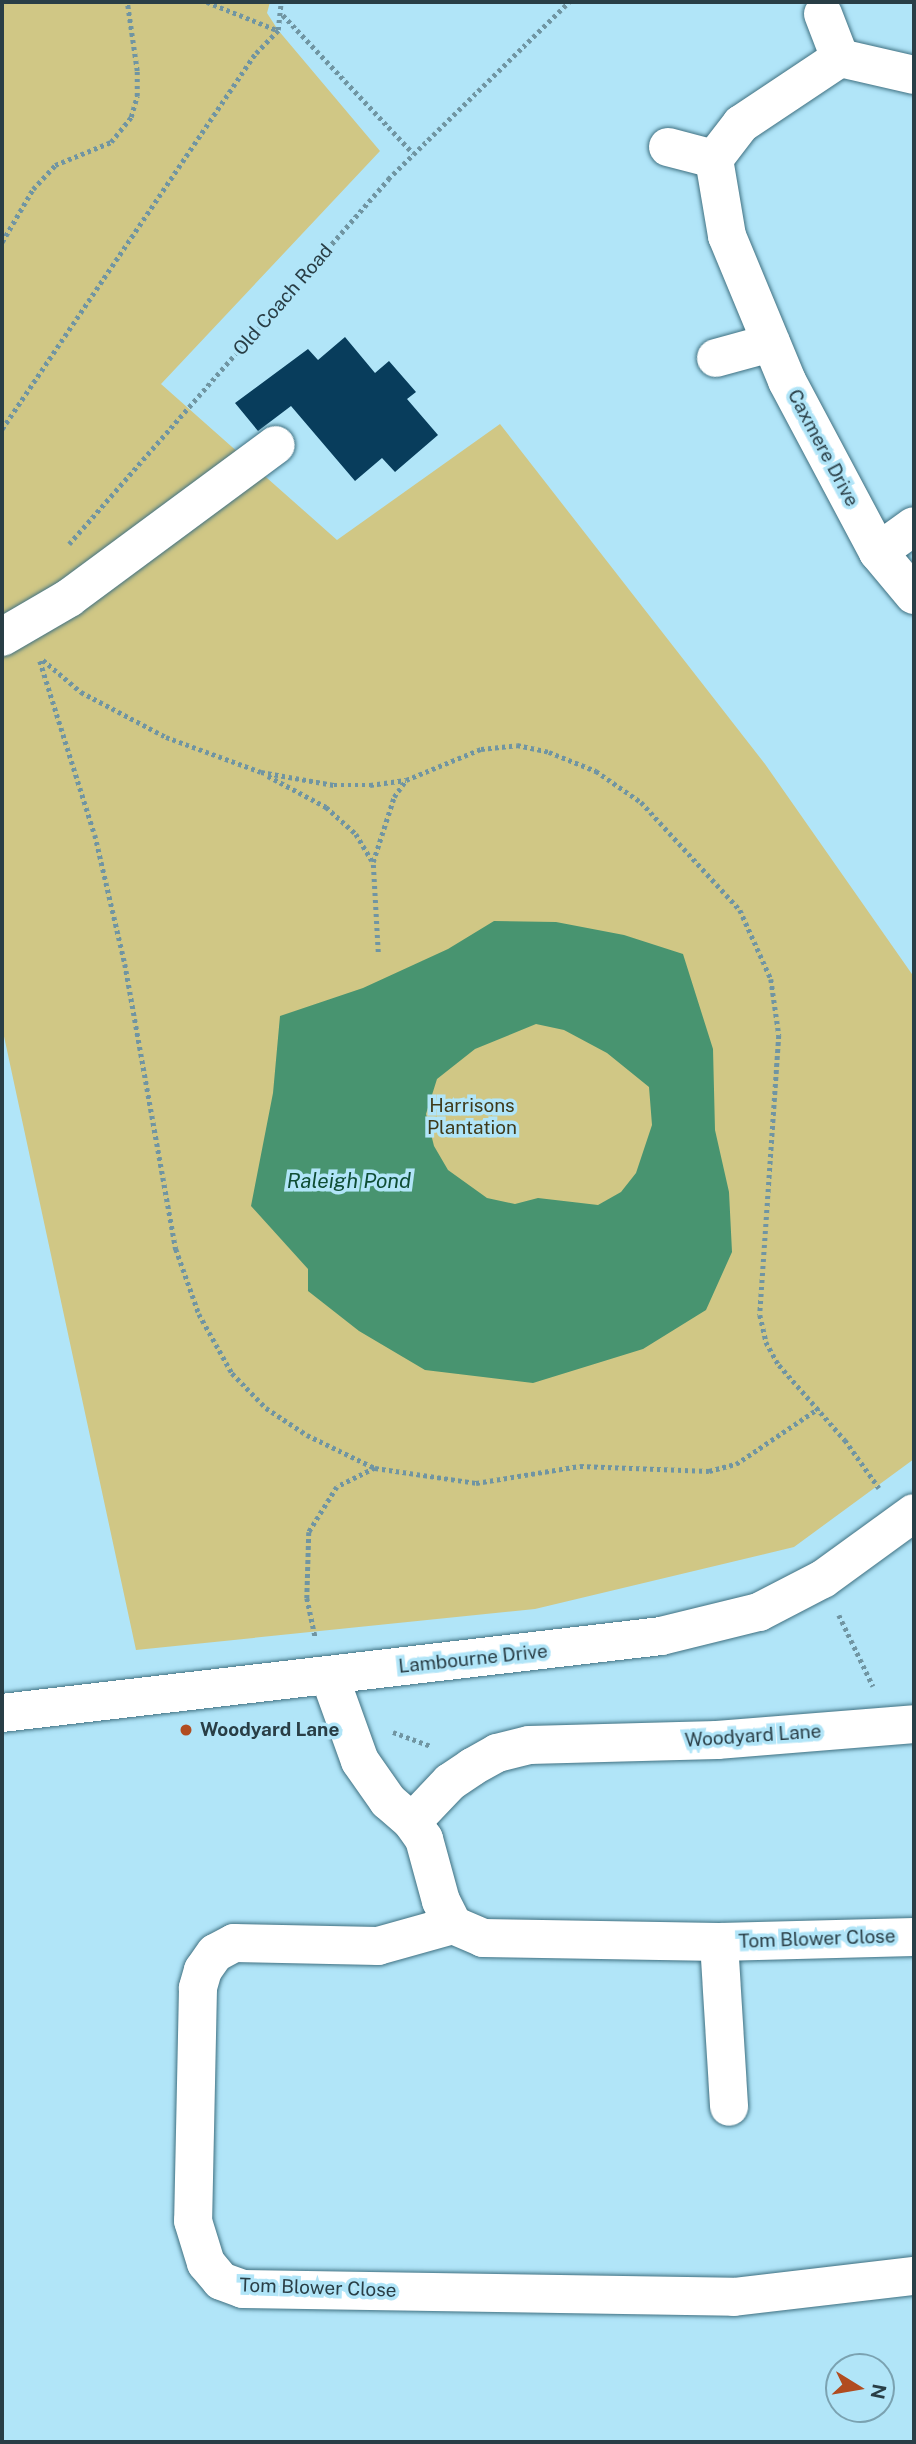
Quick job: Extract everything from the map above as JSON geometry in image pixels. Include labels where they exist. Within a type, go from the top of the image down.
[{"type":"street","points":[[823,14],[841,58]]},
{"type":"street","points":[[668,147],[714,159],[741,124],[841,58],[914,75]]},
{"type":"street","name":"Caxmere Drive","points":[[714,159],[727,236],[771,343],[878,552],[914,595]]},
{"type":"street","points":[[716,358],[771,343]]},
{"type":"street","points":[[2,637],[69,598],[276,445]]},
{"type":"street","points":[[878,552],[914,526]]},
{"type":"street","name":"Lambourne Drive","points":[[2,1713],[661,1636],[759,1612],[823,1579],[911,1516]]},
{"type":"street","points":[[329,1675],[360,1761],[388,1801],[412,1822],[424,1839],[453,1925]]},
{"type":"street","name":"Woodyard Lane","points":[[412,1822],[450,1782],[497,1753],[529,1745],[717,1740],[903,1724]]},
{"type":"street","name":"Tom Blower Close","points":[[914,1937],[719,1942],[483,1938],[453,1925],[378,1945],[234,1943],[215,1953],[203,1970],[198,1988],[193,2221],[206,2263],[221,2281],[243,2289],[734,2297],[914,2276]]},
{"type":"street","name":"Tom Blower Close","points":[[719,1942],[729,2107]]},
{"type":"path","points":[[2,242],[33,189],[55,165],[111,142],[131,117],[137,96],[127,2]]},
{"type":"path","points":[[207,2],[278,30]]},
{"type":"path","points":[[2,429],[256,53],[278,30],[283,15],[281,2]]},
{"type":"path","name":"Old Coach Road","points":[[61,554],[388,179],[569,2]]},
{"type":"path","points":[[283,15],[414,153]]},
{"type":"path","points":[[373,862],[356,834],[326,807],[261,772],[166,737],[113,710],[66,681],[37,654],[95,835],[125,964],[176,1249],[199,1314],[232,1373],[266,1408],[307,1435],[374,1468],[476,1483],[580,1466],[709,1471],[736,1464],[819,1408]]},
{"type":"path","points":[[261,772],[334,785],[406,780],[481,749],[517,745],[550,752],[596,771],[641,802],[740,910],[771,979],[779,1035],[760,1315],[766,1342],[779,1365],[911,1516]]},
{"type":"path","points":[[378,952],[373,862],[394,797],[406,780]]},
{"type":"path","points":[[329,1675],[307,1598],[309,1532],[337,1487],[374,1468]]},
{"type":"path","points":[[823,1579],[903,1724]]},
{"type":"path","points":[[352,1741],[393,1731],[462,1758],[497,1753]]},
{"type":"green space","name":"Harrisons Plantation","points":[[2,2],[270,2],[267,13],[278,30],[380,151],[161,384],[337,540],[500,424],[765,764],[914,977],[914,1459],[794,1547],[535,1609],[136,1650],[2,1027]]},
{"type":"water","name":"Raleigh Pond","points":[[494,921],[556,922],[624,935],[683,954],[713,1049],[715,1130],[729,1192],[732,1252],[706,1310],[643,1349],[533,1383],[425,1370],[359,1331],[308,1291],[308,1269],[251,1206],[273,1093],[280,1016],[363,988],[448,949]],"holes":[[[536,1024],[564,1030],[607,1053],[649,1087],[652,1125],[636,1173],[621,1192],[598,1205],[538,1198],[515,1204],[487,1198],[448,1170],[434,1146],[426,1114],[437,1079],[475,1049]]]},
{"type":"building","points":[[345,337],[375,373],[389,361],[416,392],[407,399],[438,435],[395,472],[382,458],[355,481],[291,406],[258,431],[235,403],[308,349],[318,360]]},
{"type":"place","name":"Woodyard Lane","points":[[186,1730]]}]
